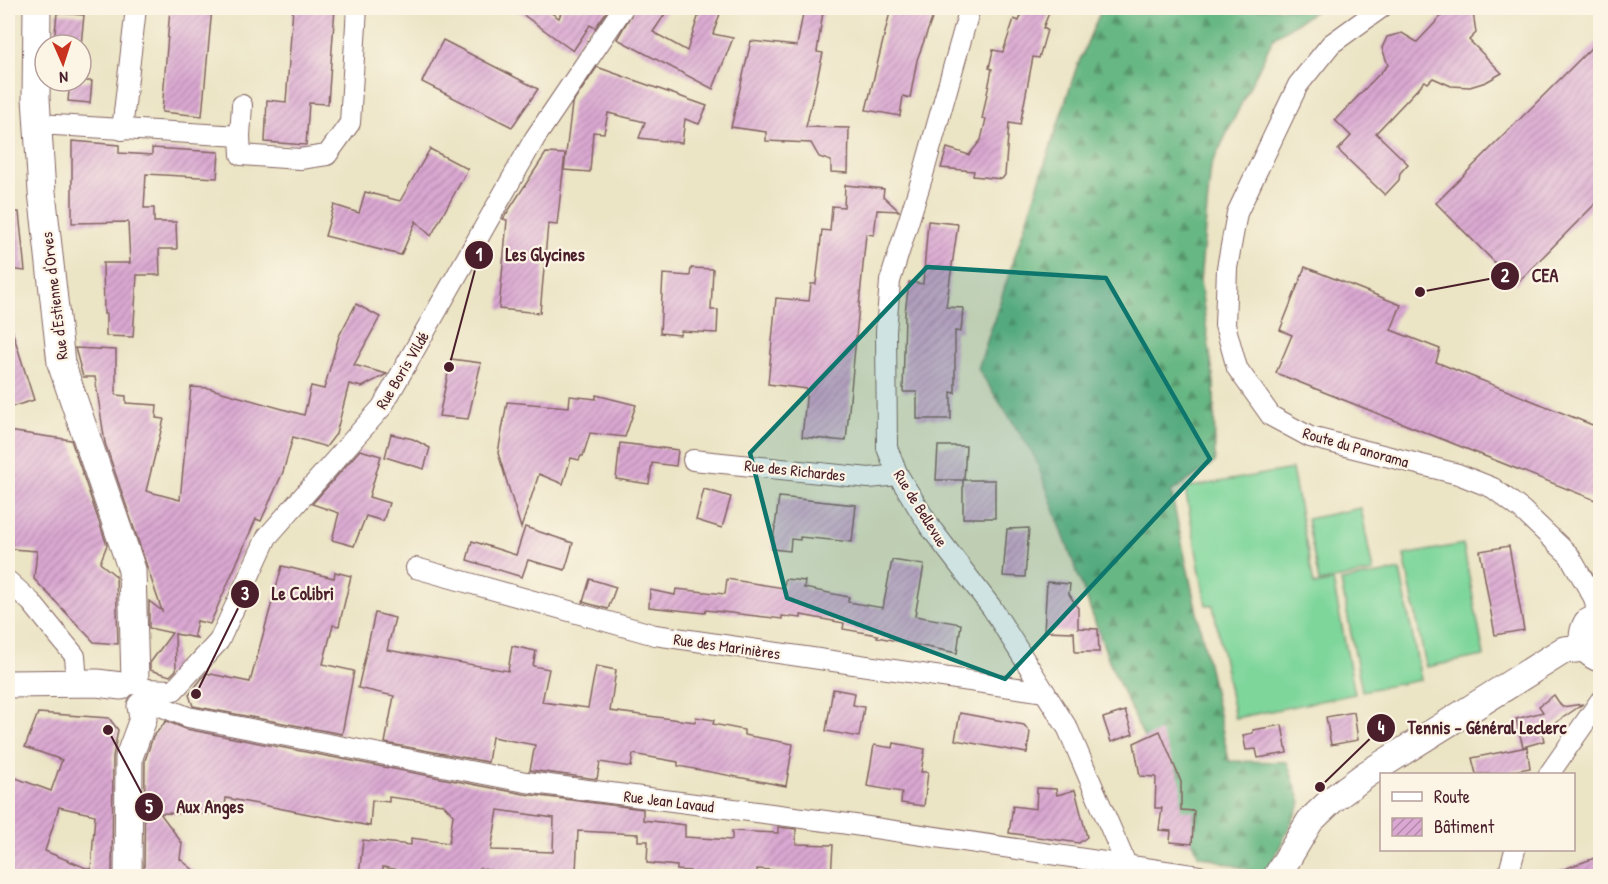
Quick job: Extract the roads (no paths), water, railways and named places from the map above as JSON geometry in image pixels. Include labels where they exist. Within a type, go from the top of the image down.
[{"type":"main road","name":"Rue d'Estienne d'Orves","points":[[37,8],[38,124],[42,192],[62,363],[132,570],[137,692],[143,719],[129,756],[128,876]]},
{"type":"main road","points":[[1277,876],[1310,821],[1367,774],[1564,651],[1593,653],[1584,629],[1599,616]]},
{"type":"main road","points":[[8,684],[77,683],[137,692]]},
{"type":"street","points":[[122,130],[136,8]]},
{"type":"street","points":[[242,105],[241,155],[300,159],[327,155],[350,123],[357,8]]},
{"type":"street","name":"Rue Boris Vildé","points":[[174,690],[219,641],[267,537],[382,406],[535,138],[623,8]]},
{"type":"street","name":"Rue de Bellevue","points":[[970,8],[890,281],[886,331],[887,448],[898,476],[930,527],[992,608],[1068,729],[1126,864]]},
{"type":"street","name":"Route du Panorama","points":[[1381,8],[1331,44],[1298,85],[1237,213],[1227,268],[1225,325],[1237,368],[1271,417],[1310,437],[1458,474],[1493,488],[1522,510],[1569,555],[1594,598],[1599,616]]},
{"type":"street","points":[[38,124],[240,136]]},
{"type":"street","name":"Rue des Richardes","points":[[693,460],[869,478],[898,476]]},
{"type":"street","name":"Rue des Marinières","points":[[416,568],[655,635],[1045,692]]},
{"type":"street","points":[[8,581],[31,602],[75,656],[77,683]]},
{"type":"street","points":[[137,692],[174,690],[177,711]]},
{"type":"street","name":"Rue Jean Lavaud","points":[[137,692],[188,717],[526,782],[841,823],[1199,876]]},
{"type":"street","points":[[1550,773],[1600,701]]},
{"type":"street","points":[[1508,876],[1514,851]]},
{"type":"place","name":"CEA","points":[[1420,292]]},
{"type":"place","name":"Les Glycines","points":[[449,367]]},
{"type":"place","name":"Le Colibri","points":[[196,694]]},
{"type":"place","name":"Aux Anges","points":[[108,730]]},
{"type":"place","name":"Tennis - Général Leclerc","points":[[1320,787]]}]
